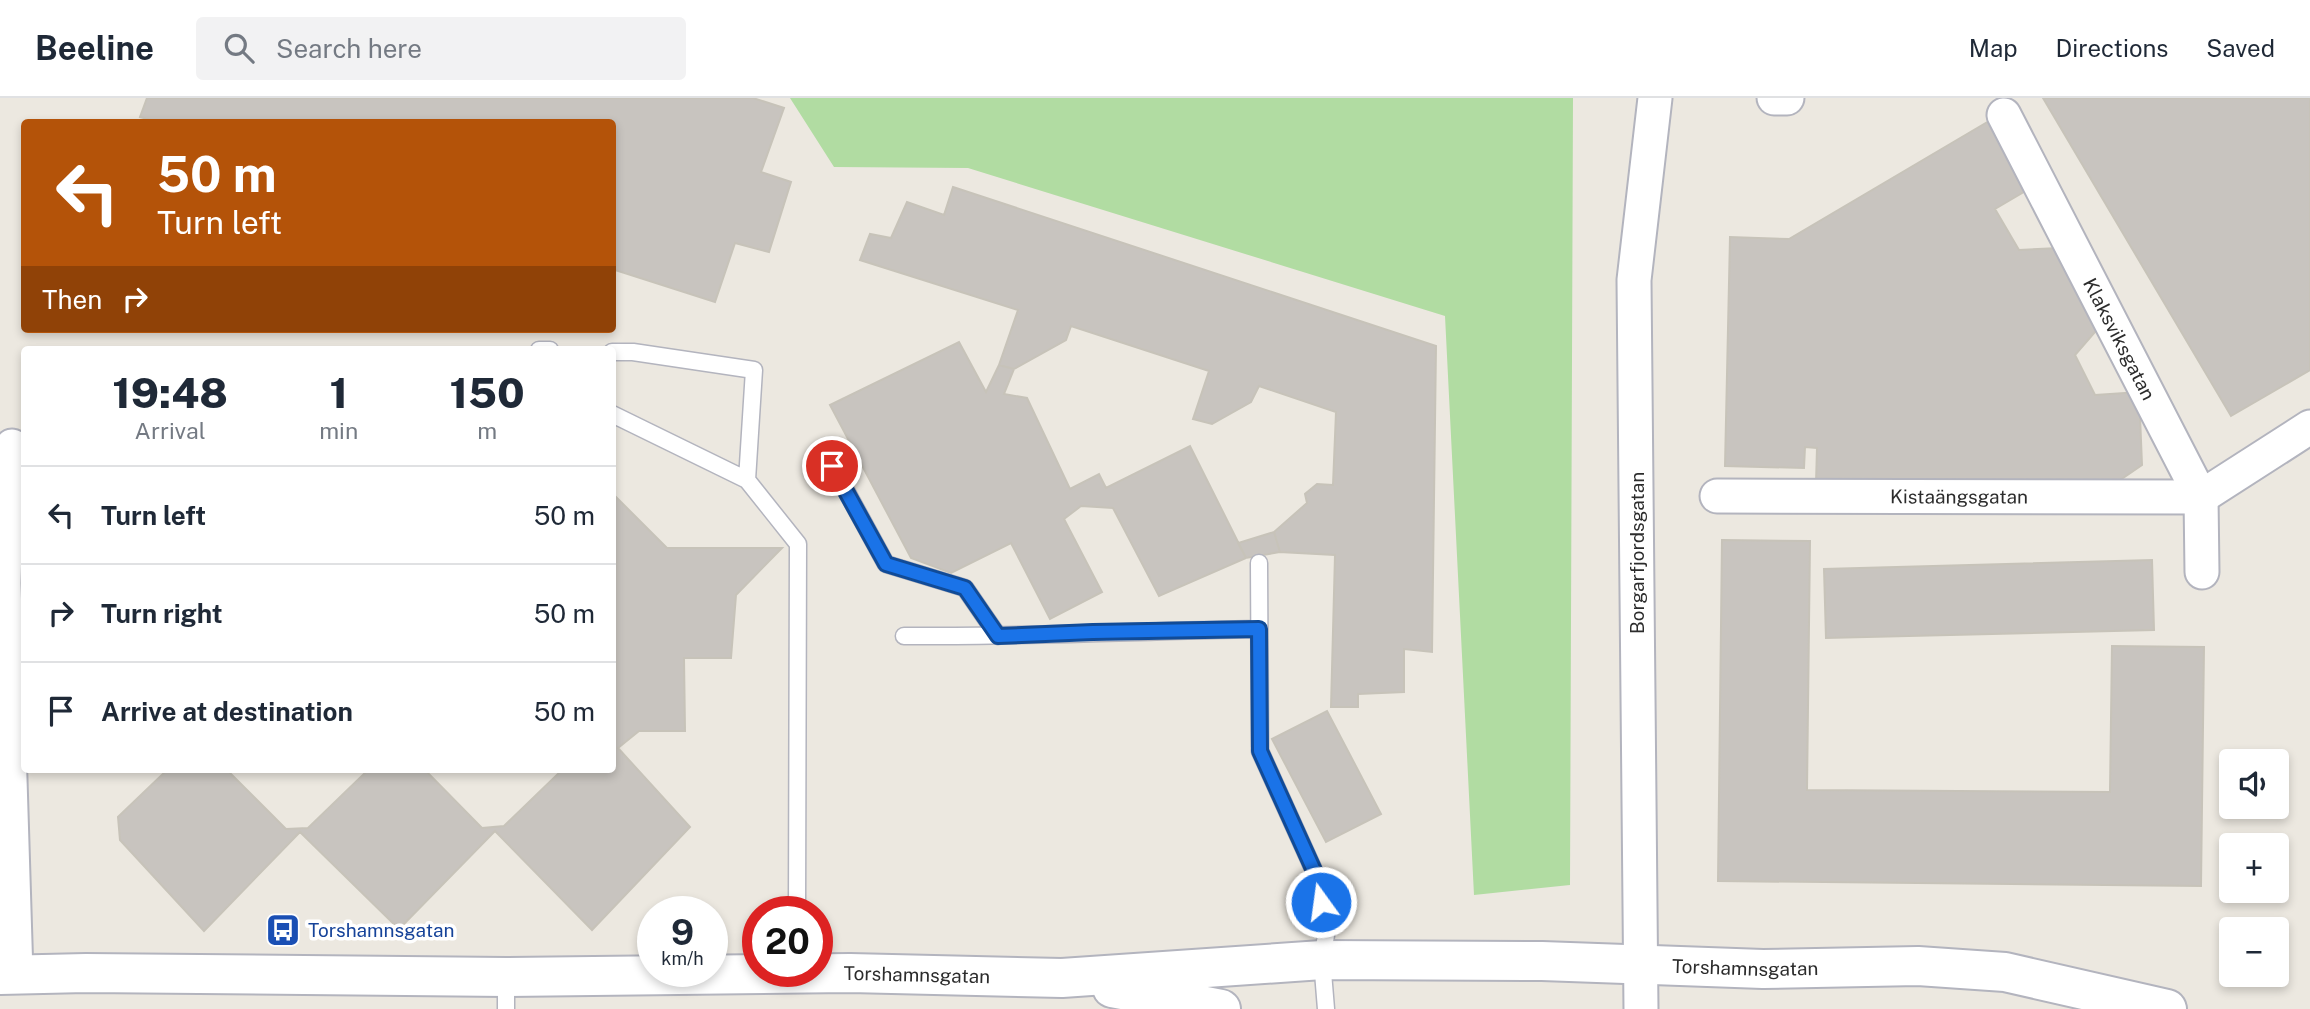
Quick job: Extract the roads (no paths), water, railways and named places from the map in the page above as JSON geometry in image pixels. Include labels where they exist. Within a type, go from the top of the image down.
[{"type":"street","name":"Borgarfjordsgatan","points":[[1641,1009],[1634,280],[1655,98]]},
{"type":"street","points":[[1774,98],[1787,98]]},
{"type":"street","name":"Klaksviksgatan","points":[[2004,115],[2201,497],[2202,572]]},
{"type":"street","points":[[2201,497],[2310,427]]},
{"type":"street","name":"Torshamnsgatan","points":[[12,440],[4,480],[2,582],[8,975],[100,973],[506,993],[742,976]]},
{"type":"street","name":"Kistaängsgatan","points":[[1717,496],[2201,497]]},
{"type":"street","name":"Torshamnsgatan","points":[[833,973],[1062,978],[1322,960],[1641,963],[1763,970],[1918,966],[2005,972],[2167,1009]]},
{"type":"street","name":"Torshamnsgatan","points":[[1062,978],[1221,1009]]},
{"type":"lane","points":[[616,352],[634,352],[754,370],[747,480]]},
{"type":"lane","points":[[616,416],[747,480],[798,544],[797,896]]},
{"type":"lane","points":[[832,466],[886,564],[965,588],[998,636]]},
{"type":"lane","points":[[1259,563],[1260,751],[1316,875],[1327,929],[1322,960],[1326,1009]]},
{"type":"lane","points":[[904,636],[1259,629]]},
{"type":"place","name":"Torshamnsgatan","points":[[283,930]]}]
